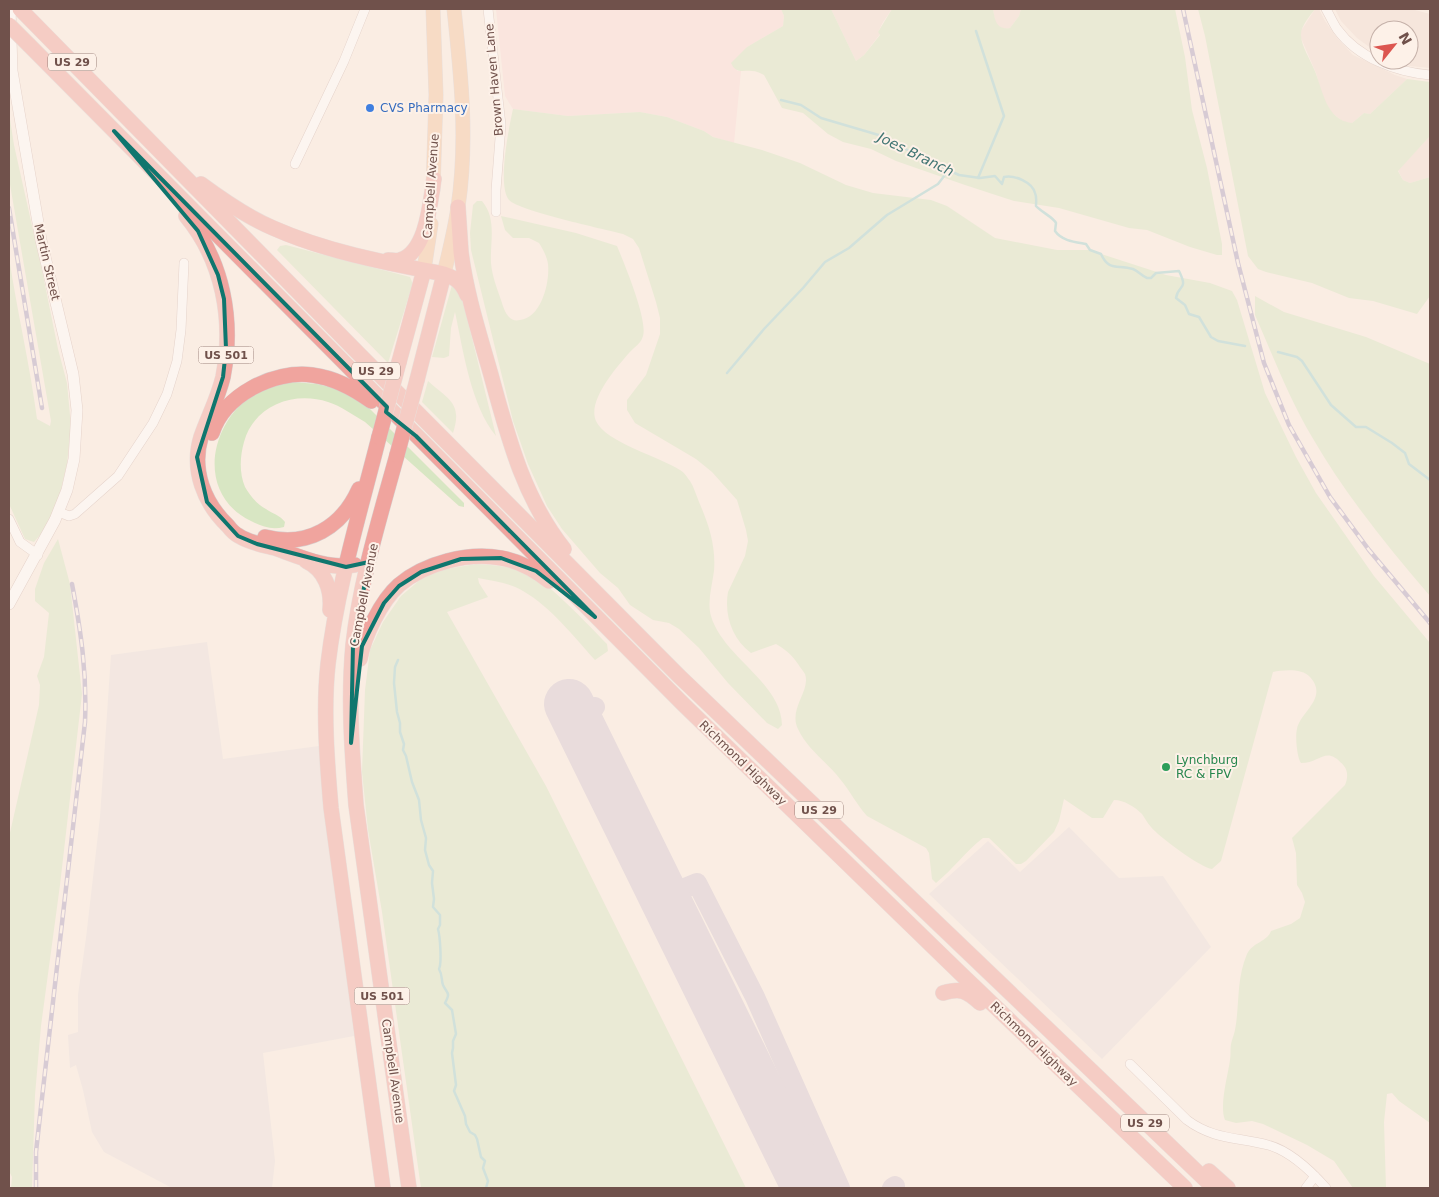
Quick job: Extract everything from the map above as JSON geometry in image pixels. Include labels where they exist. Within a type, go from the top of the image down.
[{"type":"highway","name":"US 29","points":[[24,13],[638,635]]},
{"type":"highway","name":"US 29","points":[[9,25],[416,436]]},
{"type":"highway","points":[[116,106],[202,185],[238,210],[274,229],[326,247],[444,274],[453,277],[461,283],[466,291],[514,455],[532,500],[553,536],[598,586],[638,635]]},
{"type":"highway","name":"US 501","points":[[114,132],[140,165],[198,231],[210,252],[220,283],[227,325],[223,377],[201,439],[197,456],[200,479],[207,502],[218,517],[238,536],[296,556],[315,565],[324,577],[329,590],[330,602],[328,665]]},
{"type":"highway","points":[[378,260],[400,260],[421,242],[434,179]]},
{"type":"highway","points":[[458,207],[462,254],[482,344]]},
{"type":"highway","name":"Campbell Avenue","points":[[383,1188],[331,808],[328,776],[326,698],[328,665],[346,566],[424,270]]},
{"type":"highway","name":"Campbell Avenue","points":[[409,1188],[356,805],[351,743],[350,686],[353,644],[360,599],[444,274]]},
{"type":"highway","points":[[374,457],[355,498],[340,519],[331,527],[299,540],[278,541],[253,534],[238,524],[222,510],[211,490],[207,468],[207,449],[213,430],[224,410],[244,393],[266,382],[287,376],[310,374],[330,378],[353,388],[416,436]]},
{"type":"highway","name":"Richmond Highway","points":[[416,436],[595,617],[748,767],[1185,1188]]},
{"type":"highway","points":[[296,556],[318,562],[346,566],[359,564],[371,553]]},
{"type":"highway","points":[[351,743],[362,646],[384,603],[399,586],[421,572],[441,563],[461,559],[482,557],[501,558],[518,562],[536,571],[570,601],[595,617]]},
{"type":"highway","name":"Richmond Highway","points":[[638,635],[1214,1188]]},
{"type":"highway","points":[[937,950],[949,971],[948,982],[943,993],[958,990],[972,996],[1110,1124],[1127,1133]]},
{"type":"highway","points":[[1076,1057],[1091,1064],[1228,1188]]},
{"type":"main road","name":"Campbell Avenue","points":[[424,270],[431,221],[434,179],[436,95],[433,9]]},
{"type":"main road","name":"Campbell Avenue","points":[[444,274],[458,207],[462,165],[463,96],[454,9]]},
{"type":"street","name":"Martin Street","points":[[9,604],[38,554],[59,512],[67,490],[74,459],[77,410],[73,374],[41,240],[12,71],[10,9]]},
{"type":"street","points":[[295,164],[344,61],[364,9]]},
{"type":"street","name":"Brown Haven Lane","points":[[488,9],[501,126],[496,212]]},
{"type":"street","points":[[1326,9],[1337,29],[1360,51],[1406,72],[1430,75]]},
{"type":"street","points":[[59,512],[69,516],[75,514],[118,476],[153,423],[167,394],[177,361],[182,321],[184,263]]},
{"type":"street","points":[[9,519],[20,542],[38,554]]},
{"type":"street","points":[[1130,1064],[1196,1127],[1231,1139],[1267,1144],[1278,1149],[1316,1176],[1326,1188]]},
{"type":"street","points":[[1306,1188],[1316,1176]]},
{"type":"highlighted area","points":[[114,131],[387,407],[386,412],[416,436],[595,617],[536,571],[501,558],[461,559],[421,572],[399,586],[384,603],[362,646],[351,743],[353,644],[369,562],[346,567],[257,544],[238,536],[207,502],[197,457],[223,377],[226,349],[224,299],[218,275],[198,231]]},
{"type":"shaded area","points":[[496,9],[781,9],[784,16],[783,26],[747,47],[737,71],[741,71],[734,143],[713,137],[704,131],[667,117],[640,112],[568,116],[513,109],[505,96]]},
{"type":"shaded area","points":[[831,9],[892,9],[878,32],[880,34],[864,55],[856,61]]},
{"type":"shaded area","points":[[993,9],[1021,9],[1019,16],[1010,28],[1004,29],[998,27],[995,22]]},
{"type":"shaded area","points":[[1315,9],[1319,9],[1337,38],[1353,55],[1369,63],[1369,70],[1384,70],[1407,79],[1370,114],[1364,113],[1352,123],[1344,122],[1332,113],[1324,101],[1316,73],[1301,38],[1301,31]]},
{"type":"shaded area","points":[[1335,9],[1411,9],[1430,14],[1430,68],[1419,67],[1419,20],[1369,20],[1369,47],[1357,38],[1341,21]]},
{"type":"shaded area","points":[[1430,136],[1430,177],[1410,183],[1403,180],[1398,170]]},
{"type":"shaded area","points":[[207,642],[223,759],[319,746],[322,793],[332,853],[354,1036],[263,1053],[275,1161],[272,1188],[172,1188],[104,1152],[92,1132],[76,1065],[70,1068],[68,1035],[78,1032],[78,995],[100,817],[111,655]]},
{"type":"shaded area","points":[[1069,827],[1119,878],[1163,876],[1211,947],[1102,1059],[929,894],[988,841],[1020,872]]},
{"type":"green space","points":[[781,9],[831,9],[856,61],[864,55],[880,35],[878,32],[892,9],[993,9],[999,26],[1010,28],[1019,16],[1021,9],[1175,9],[1185,57],[1192,110],[1207,168],[1222,244],[1222,255],[1190,247],[1147,230],[1129,228],[1059,208],[1014,201],[896,161],[871,149],[843,142],[828,134],[803,113],[782,108],[764,75],[755,71],[737,70],[731,63],[747,47],[783,26],[784,16]]},
{"type":"green space","points":[[1198,9],[1315,9],[1302,29],[1304,49],[1330,110],[1343,121],[1352,123],[1364,113],[1370,114],[1407,79],[1430,82],[1430,136],[1398,171],[1403,180],[1410,183],[1430,177],[1430,296],[1417,314],[1373,301],[1349,298],[1312,283],[1266,272],[1258,269],[1248,256],[1205,36]]},
{"type":"green space","points":[[513,109],[568,116],[640,112],[667,117],[704,131],[713,137],[762,150],[800,163],[846,185],[873,193],[931,200],[947,206],[995,238],[1057,250],[1089,250],[1166,275],[1210,283],[1232,291],[1237,300],[1265,393],[1316,493],[1374,576],[1430,643],[1430,1123],[1399,1101],[1392,1093],[1387,1094],[1384,1122],[1386,1188],[1353,1188],[1334,1161],[1307,1145],[1263,1124],[1252,1121],[1236,1123],[1225,1120],[1223,1114],[1223,1099],[1231,1044],[1235,1032],[1241,973],[1247,954],[1266,938],[1271,931],[1291,924],[1300,918],[1305,902],[1297,885],[1296,853],[1292,838],[1345,785],[1347,780],[1345,768],[1332,756],[1323,756],[1301,763],[1298,757],[1297,729],[1312,704],[1316,692],[1315,685],[1310,677],[1297,671],[1273,672],[1221,861],[1212,869],[1190,858],[1170,844],[1148,824],[1142,814],[1133,806],[1114,800],[1103,818],[1092,818],[1064,799],[1059,821],[1054,832],[1026,861],[1016,864],[989,838],[983,838],[936,883],[932,879],[929,853],[926,848],[867,816],[840,779],[802,736],[796,722],[796,714],[806,680],[805,674],[793,658],[776,644],[751,653],[734,634],[727,609],[728,592],[745,556],[748,541],[737,500],[712,472],[696,459],[635,423],[627,410],[627,400],[646,375],[660,334],[660,318],[639,248],[633,239],[623,234],[544,214],[509,200],[504,182],[504,170]]},
{"type":"green space","points":[[9,113],[14,145],[67,383],[71,426],[67,464],[58,502],[53,515],[34,542],[25,539],[9,504],[9,257],[37,419],[50,426],[51,421],[9,179]]},
{"type":"green space","points":[[477,201],[482,201],[490,215],[492,273],[506,314],[514,320],[527,318],[539,306],[546,290],[548,264],[545,253],[539,243],[529,238],[513,238],[505,230],[501,216],[576,233],[617,246],[639,305],[644,328],[642,339],[623,359],[604,385],[594,413],[596,421],[601,429],[610,436],[671,465],[681,471],[691,483],[706,519],[713,544],[714,571],[710,600],[711,616],[717,631],[772,696],[779,710],[782,725],[778,729],[767,723],[728,683],[699,648],[679,629],[669,623],[653,620],[630,605],[618,588],[600,573],[562,529],[547,506],[528,464],[513,421],[471,250],[470,233],[473,205]]},
{"type":"green space","points":[[286,245],[410,277],[412,286],[388,363],[277,250],[280,246]]},
{"type":"green space","points":[[452,285],[461,293],[496,436],[487,424],[474,394],[455,312],[451,328],[449,356],[444,358],[432,357]]},
{"type":"green space","points":[[1255,296],[1284,312],[1366,337],[1430,364],[1430,596],[1367,519],[1338,479],[1312,437],[1289,392],[1255,315]]},
{"type":"green space","points":[[428,381],[452,402],[455,408],[456,423],[453,433],[422,402]]},
{"type":"green space","points":[[293,382],[317,384],[342,390],[367,406],[464,503],[464,507],[459,506],[365,422],[328,402],[302,398],[277,404],[266,410],[249,429],[242,453],[241,470],[245,487],[260,505],[279,516],[285,522],[284,527],[271,528],[263,526],[251,521],[234,509],[222,495],[216,478],[215,460],[218,442],[226,424],[237,408],[252,395],[267,388]]},
{"type":"green space","points":[[58,539],[70,584],[82,694],[60,885],[41,1026],[35,1095],[32,1188],[11,1188],[12,1177],[9,1171],[9,837],[39,705],[40,685],[37,676],[44,657],[49,613],[35,601],[35,589],[44,563]]},
{"type":"green space","points":[[476,564],[514,568],[536,577],[568,605],[607,644],[608,651],[595,660],[543,605],[518,588],[495,581],[478,578],[488,597],[447,612],[546,786],[746,1188],[421,1188],[382,912],[368,830],[362,772],[365,690],[370,650],[383,622],[401,596],[421,579],[440,570]]},
{"type":"waterway","points":[[976,31],[1004,116],[978,178]]},
{"type":"waterway","name":"Joes Branch","points":[[781,100],[801,105],[821,118],[882,136],[922,158],[959,175],[980,178],[995,176],[1002,184],[1004,177],[1022,180],[1033,189],[1036,196],[1036,206],[1055,221],[1055,231],[1061,237],[1086,244],[1090,250],[1101,254],[1107,263],[1133,269],[1147,278],[1151,278],[1156,273],[1179,271],[1183,285],[1176,298],[1185,305],[1189,314],[1199,317],[1211,337],[1218,341],[1245,346]]},
{"type":"waterway","points":[[727,373],[825,262],[849,248],[887,215],[938,184],[948,171]]},
{"type":"waterway","name":"Joes Branch","points":[[1278,352],[1297,357],[1302,361],[1331,405],[1356,427],[1366,427],[1392,443],[1405,453],[1409,464],[1430,480]]},
{"type":"waterway","points":[[398,660],[395,667],[394,683],[400,732],[404,744],[403,750],[419,800],[421,820],[426,838],[425,850],[429,865],[433,871],[433,907],[440,915],[438,929],[439,969],[443,985],[448,993],[445,1003],[452,1010],[456,1034],[452,1053],[456,1085],[454,1091],[465,1116],[466,1124],[470,1132],[475,1135],[481,1157],[485,1161],[483,1168],[488,1181],[486,1188]]},
{"type":"taxiway","points":[[575,716],[595,707]]},
{"type":"taxiway","points":[[663,897],[697,883],[755,997],[840,1188]]},
{"type":"runway","points":[[569,704],[807,1188]]},
{"type":"railway","points":[[1183,9],[1238,263],[1264,363],[1289,425],[1330,497],[1369,550],[1430,623]]},
{"type":"railway","points":[[9,208],[42,408]]},
{"type":"railway","points":[[36,1188],[36,1152],[85,722],[83,652],[72,584]]},
{"type":"place","name":"CVS Pharmacy","points":[[370,108]]},
{"type":"place","name":"Lynchburg RC & FPV","points":[[1166,767]]}]
